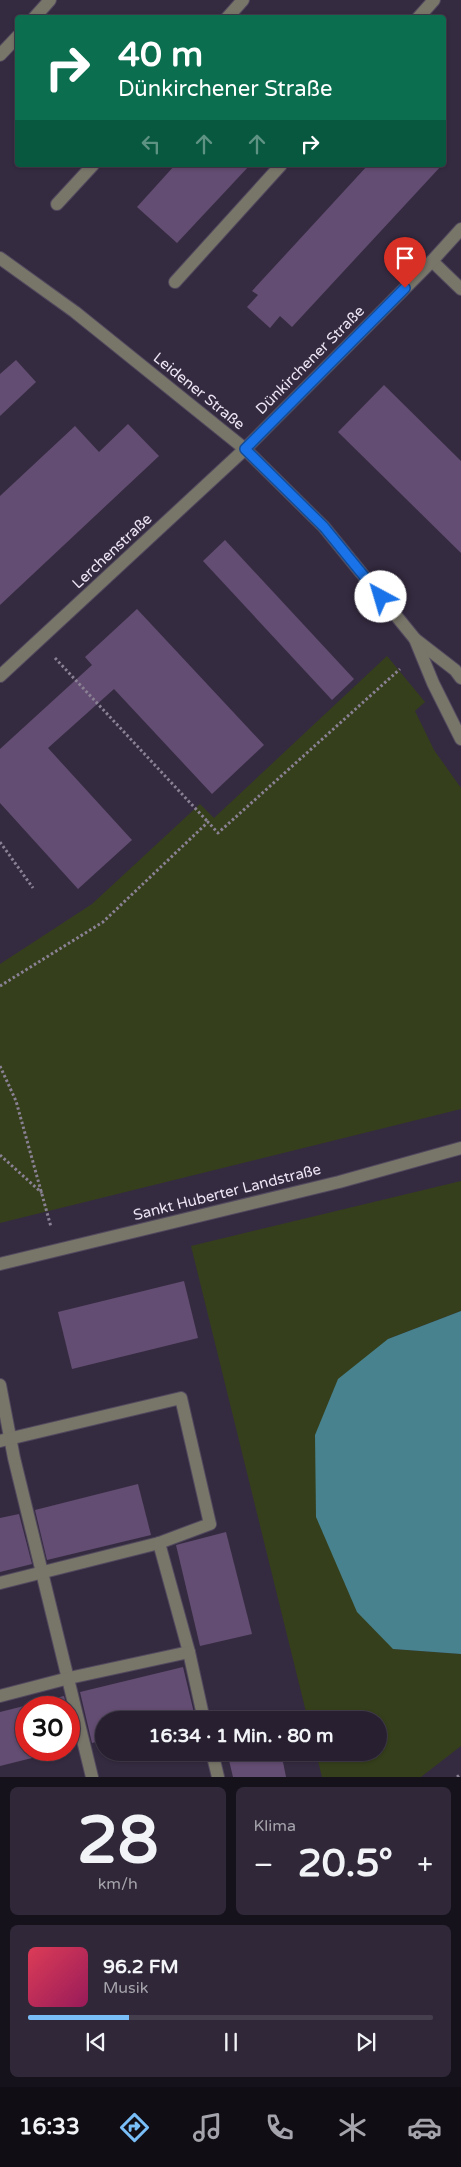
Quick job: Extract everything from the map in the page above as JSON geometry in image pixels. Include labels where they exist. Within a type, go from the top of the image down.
[{"type":"street","points":[[37,15],[50,0]]},
{"type":"street","points":[[230,15],[243,0]]},
{"type":"street","points":[[421,15],[434,0]]},
{"type":"street","points":[[0,55],[15,39]]},
{"type":"street","points":[[57,204],[91,167]]},
{"type":"street","points":[[175,282],[279,167]]},
{"type":"street","name":"Dünkirchener Straße","points":[[245,449],[432,261],[461,229]]},
{"type":"street","name":"Leidener Straße","points":[[0,258],[75,312],[245,449],[324,527],[417,646],[461,739]]},
{"type":"street","points":[[432,261],[461,289]]},
{"type":"street","name":"Lerchenstraße","points":[[0,676],[245,449]]},
{"type":"street","name":"Leidener Straße","points":[[417,646],[455,670],[461,678]]},
{"type":"street","name":"Sankt Huberter Landstraße","points":[[0,1264],[339,1182],[461,1148]]},
{"type":"street","points":[[0,1385],[5,1439],[42,1573],[92,1777]]},
{"type":"street","points":[[0,1583],[159,1543],[210,1524],[181,1398],[5,1439]]},
{"type":"street","points":[[159,1543],[189,1652],[202,1711]]},
{"type":"street","points":[[0,1696],[69,1678],[189,1652]]},
{"type":"street","points":[[214,1761],[218,1777]]},
{"type":"path","points":[[39,641],[218,833],[417,646]]},
{"type":"path","points":[[0,986],[103,922],[208,822]]},
{"type":"path","points":[[0,842],[33,888]]},
{"type":"path","points":[[0,1066],[16,1101],[43,1193],[57,1250]]},
{"type":"path","points":[[0,1155],[43,1193]]},
{"type":"path","points":[[458,1777],[461,1774]]},
{"type":"shaded area","points":[[387,656],[425,702],[415,711],[434,750],[461,788],[461,1109],[0,1223],[0,964],[92,904],[200,804],[214,818]]},
{"type":"shaded area","points":[[461,1181],[461,1311],[388,1339],[394,1649],[461,1654],[461,1746],[421,1777],[322,1777],[318,1761],[387,1761],[387,1711],[306,1711],[191,1246]]},
{"type":"shaded area","points":[[461,1311],[461,1654],[393,1649],[357,1612],[316,1517],[315,1435],[338,1379],[388,1339]]},
{"type":"building","points":[[173,167],[248,167],[177,243],[137,207]]},
{"type":"building","points":[[366,167],[440,167],[292,327],[280,316],[270,328],[247,307],[258,295],[252,291]]},
{"type":"building","points":[[16,360],[36,382],[0,416],[0,374]]},
{"type":"building","points":[[384,385],[461,461],[461,553],[338,432]]},
{"type":"building","points":[[128,424],[159,456],[0,605],[0,496],[75,426],[99,452]]},
{"type":"building","points":[[225,540],[354,679],[332,700],[203,561]]},
{"type":"building","points":[[137,609],[264,745],[212,794],[114,689],[48,748],[132,840],[78,889],[0,803],[0,749],[92,665],[85,657]]},
{"type":"building","points":[[184,1281],[198,1338],[72,1369],[58,1312]]},
{"type":"building","points":[[138,1484],[151,1535],[47,1560],[35,1510]]},
{"type":"building","points":[[19,1514],[32,1564],[0,1572],[0,1518]]},
{"type":"building","points":[[226,1532],[252,1634],[200,1646],[176,1545]]},
{"type":"building","points":[[183,1667],[194,1711],[95,1711],[95,1742],[92,1743],[80,1692]]},
{"type":"building","points":[[15,1708],[15,1761],[20,1761],[0,1766],[0,1712]]},
{"type":"building","points":[[229,1761],[283,1761],[286,1777],[233,1777]]},
{"type":"route","points":[[381,597],[324,527],[245,449],[405,288]]}]
